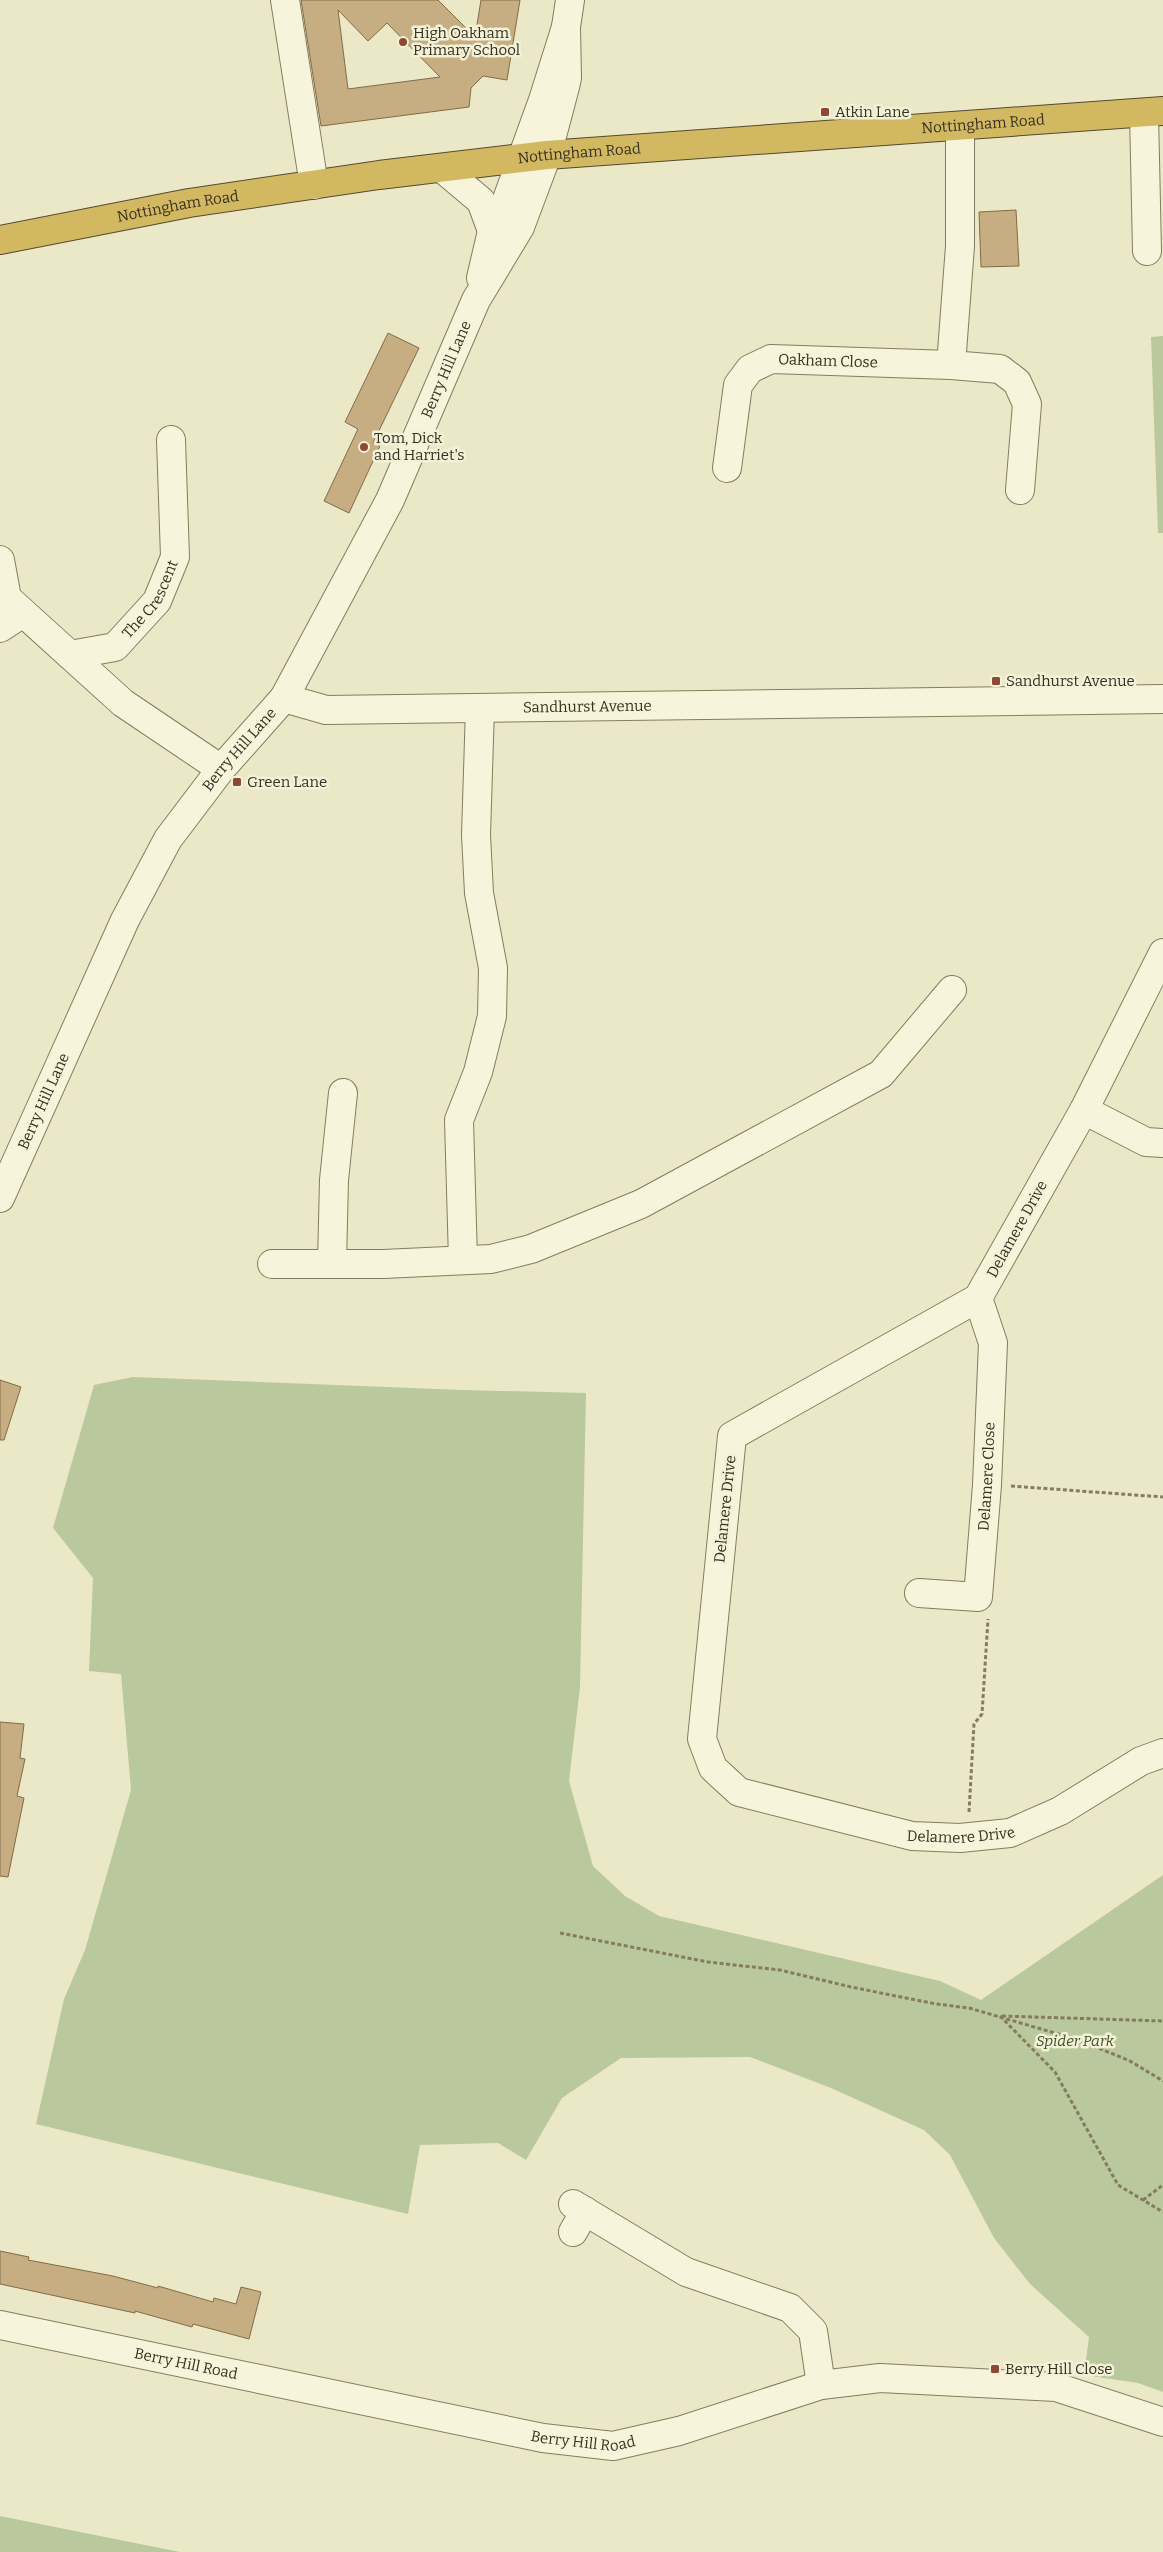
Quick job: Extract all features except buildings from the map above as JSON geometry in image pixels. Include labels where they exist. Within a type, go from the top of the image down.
[{"type":"highway","name":"Nottingham Road","points":[[0,240],[188,204],[379,174],[443,169],[535,157],[1153,112]]},
{"type":"street","points":[[285,0],[314,185]]},
{"type":"street","points":[[535,157],[566,26],[570,0]]},
{"type":"street","points":[[1147,251],[1153,112]]},
{"type":"street","points":[[951,365],[960,246],[960,127]]},
{"type":"street","name":"Berry Hill Lane","points":[[476,300],[492,231],[535,157]]},
{"type":"street","name":"Berry Hill Lane","points":[[0,1198],[125,920],[168,839],[221,769],[284,698],[390,500],[476,300],[516,237],[535,157]]},
{"type":"street","points":[[443,169],[481,201],[492,231]]},
{"type":"street","name":"Oakham Close","points":[[727,468],[738,385],[750,369],[771,359],[951,365],[1000,369],[1017,382],[1027,404],[1020,490]]},
{"type":"street","name":"The Crescent","points":[[70,655],[115,647],[158,601],[175,557],[171,440]]},
{"type":"street","points":[[0,560],[7,598],[123,703],[221,769]]},
{"type":"street","points":[[0,628],[23,613]]},
{"type":"street","name":"Sandhurst Avenue","points":[[284,698],[326,710],[1163,698]]},
{"type":"street","points":[[463,1260],[459,1120],[478,1072],[492,1016],[493,968],[479,893],[476,835],[480,708]]},
{"type":"street","name":"Delamere Drive","points":[[1163,953],[1084,1110],[978,1298],[732,1436],[702,1739],[713,1768],[739,1792],[912,1836],[967,1837],[1010,1833],[1060,1811],[1141,1761],[1163,1753]]},
{"type":"street","points":[[272,1264],[491,1259],[540,1245],[641,1204],[767,1138],[881,1074],[952,990]]},
{"type":"street","points":[[332,1263],[334,1180],[343,1093]]},
{"type":"street","points":[[1084,1110],[1146,1142],[1163,1143]]},
{"type":"street","name":"Delamere Close","points":[[978,1298],[993,1343],[987,1485],[978,1597]]},
{"type":"street","points":[[919,1593],[978,1597]]},
{"type":"street","points":[[577,2216],[686,2272],[790,2308],[814,2331],[821,2385]]},
{"type":"street","name":"Berry Hill Road","points":[[0,2326],[543,2438],[613,2446],[680,2432],[821,2385],[880,2378],[1056,2387],[1163,2422]]},
{"type":"path","points":[[987,1485],[1163,1497]]},
{"type":"path","points":[[967,1837],[974,1724],[982,1714],[989,1598],[978,1597]]},
{"type":"path","points":[[560,1933],[708,1962],[780,1970],[851,1987],[936,2004],[969,2008],[1079,2040],[1130,2061],[1163,2081]]},
{"type":"path","points":[[999,2016],[1163,2022]]},
{"type":"path","points":[[999,2016],[1055,2072],[1118,2185],[1163,2212]]},
{"type":"path","points":[[1144,2200],[1163,2185]]},
{"type":"green space","points":[[1163,336],[1163,533],[1158,533],[1151,337]]},
{"type":"green space","name":"Spider Park","points":[[133,1377],[586,1393],[580,1687],[569,1781],[593,1866],[625,1896],[659,1916],[940,1981],[981,2000],[1163,1875],[1163,2392],[1138,2383],[1084,2375],[1089,2337],[1030,2284],[994,2238],[950,2155],[924,2130],[831,2088],[750,2057],[621,2058],[562,2098],[526,2160],[498,2143],[420,2145],[408,2214],[36,2124],[64,1999],[85,1950],[131,1790],[121,1674],[89,1671],[93,1578],[53,1528],[94,1385]]},
{"type":"green space","points":[[0,2516],[180,2552],[0,2552]]},
{"type":"place","name":"High Oakham Primary School","points":[[403,42]]},
{"type":"place","name":"Atkin Lane","points":[[825,112]]},
{"type":"place","name":"Tom, Dick and Harriet's","points":[[364,447]]},
{"type":"place","name":"Sandhurst Avenue","points":[[996,681]]},
{"type":"place","name":"Green Lane","points":[[237,782]]},
{"type":"place","name":"Berry Hill Close","points":[[995,2369]]}]
